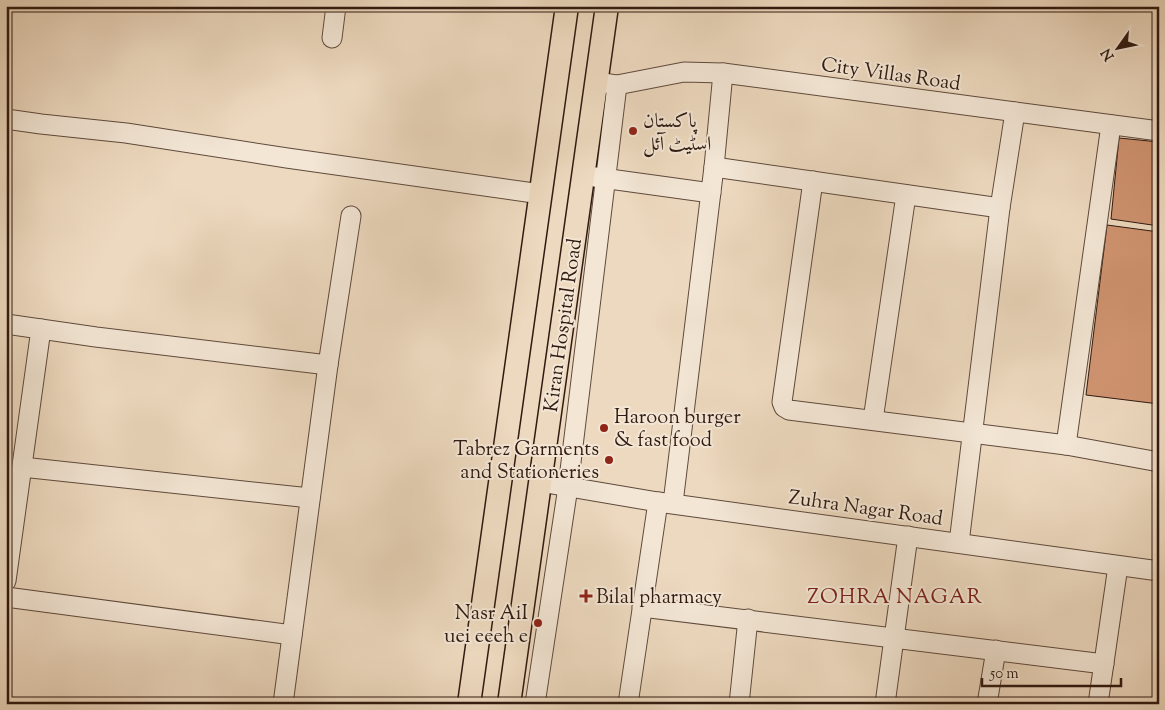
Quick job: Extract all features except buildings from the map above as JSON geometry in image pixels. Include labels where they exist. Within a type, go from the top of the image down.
[{"type":"main road","name":"Kiran Hospital Road","points":[[470,704],[567,6]]},
{"type":"main road","name":"Kiran Hospital Road","points":[[509,704],[584,175],[607,83],[606,6]]},
{"type":"street","points":[[332,38],[336,6]]},
{"type":"street","name":"City Villas Road","points":[[607,83],[684,72],[723,73],[1159,131]]},
{"type":"street","points":[[628,704],[642,606],[666,503],[711,193],[723,73]]},
{"type":"street","points":[[535,704],[568,487],[606,178],[607,83]]},
{"type":"street","points":[[959,543],[1000,208],[1015,112]]},
{"type":"street","points":[[6,118],[41,124],[126,133],[297,160],[541,194]]},
{"type":"street","points":[[1066,445],[1111,125]]},
{"type":"street","points":[[714,167],[1000,208]]},
{"type":"street","points":[[584,175],[711,193]]},
{"type":"street","points":[[813,181],[782,402],[784,407],[789,410],[1066,445],[1159,462]]},
{"type":"street","points":[[873,420],[906,195]]},
{"type":"street","points":[[283,704],[328,366],[351,216]]},
{"type":"street","points":[[6,324],[328,366]]},
{"type":"street","points":[[6,582],[41,329]]},
{"type":"street","points":[[22,467],[310,498]]},
{"type":"street","name":"Zuhra Nagar Road","points":[[540,482],[666,503],[1159,571]]},
{"type":"street","points":[[885,704],[908,536]]},
{"type":"street","points":[[1098,704],[1118,566]]},
{"type":"street","points":[[6,597],[292,635]]},
{"type":"street","points":[[642,606],[1104,664]]},
{"type":"street","points":[[739,704],[748,619]]},
{"type":"street","points":[[987,704],[996,650]]},
{"type":"place","name":"پاکستان اسٹیٹ آئل","points":[[633,131]]},
{"type":"place","name":"Haroon burger & fast food","points":[[604,428]]},
{"type":"place","name":"Tabrez Garments and Stationeries","points":[[609,460]]},
{"type":"place","name":"Bilal pharmacy","points":[[586,596]]},
{"type":"place","name":"Nasr AiI uei eeeh e","points":[[538,623]]},
{"type":"district","name":"ZOHRA NAGAR","points":[[895,596]]}]
